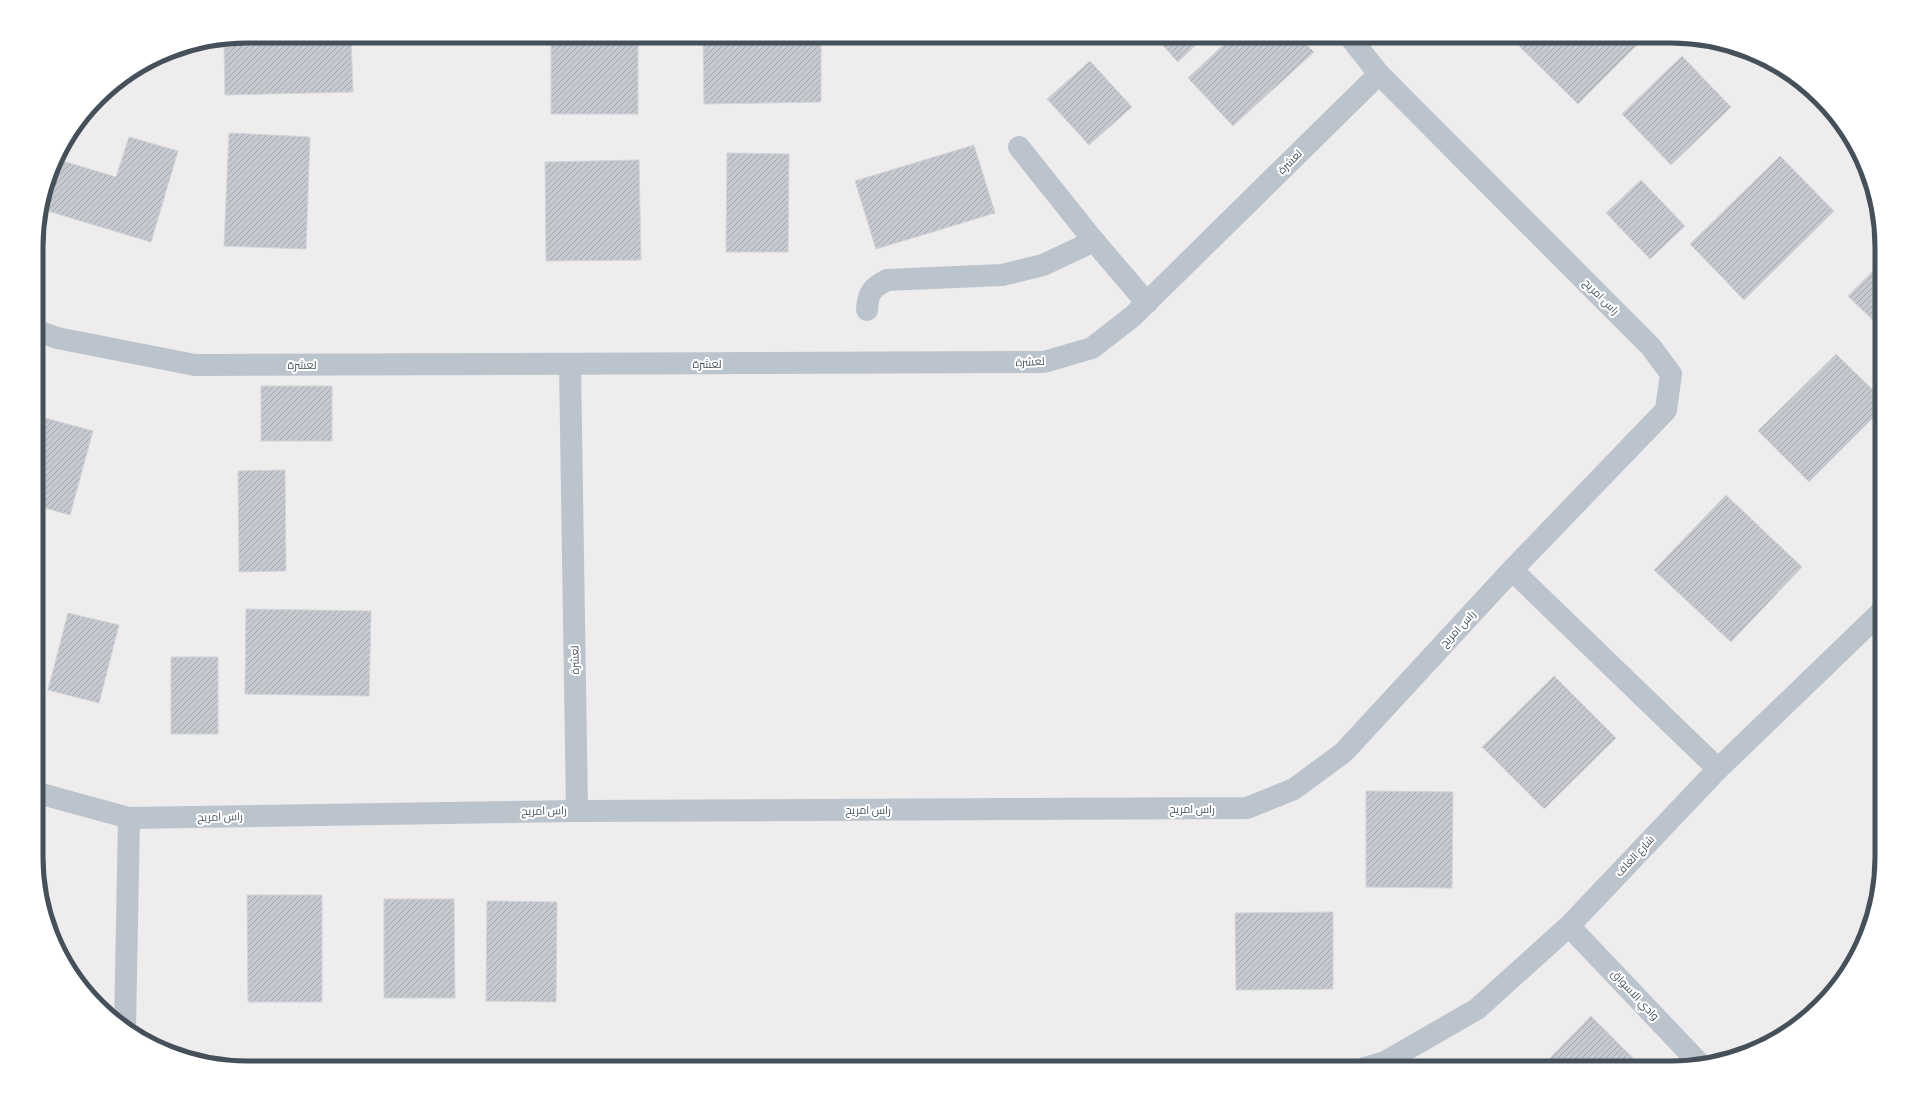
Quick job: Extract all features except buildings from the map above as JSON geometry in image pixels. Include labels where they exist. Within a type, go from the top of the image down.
[{"type":"street","name":"راس امريح","points":[[43,794],[129,818],[577,811],[1248,808],[1294,789],[1344,752],[1512,570],[1666,410],[1671,374],[1651,347],[1379,74],[1355,43]]},
{"type":"street","name":"لعشرة","points":[[43,333],[57,338],[195,364],[1044,362],[1092,348],[1133,316],[1379,74]]},
{"type":"street","points":[[1019,147],[1094,241],[1147,303]]},
{"type":"street","points":[[868,310],[868,297],[875,286],[887,280],[1002,275],[1043,265],[1094,241]]},
{"type":"street","name":"لعشرة","points":[[570,364],[577,811]]},
{"type":"street","points":[[1512,570],[1718,769]]},
{"type":"street","name":"شارع الغاف","points":[[1387,1061],[1477,1009],[1569,926],[1718,769],[1875,618]]},
{"type":"street","points":[[125,1021],[129,818]]},
{"type":"street","name":"وادي الاسواق","points":[[1569,926],[1696,1059]]}]
